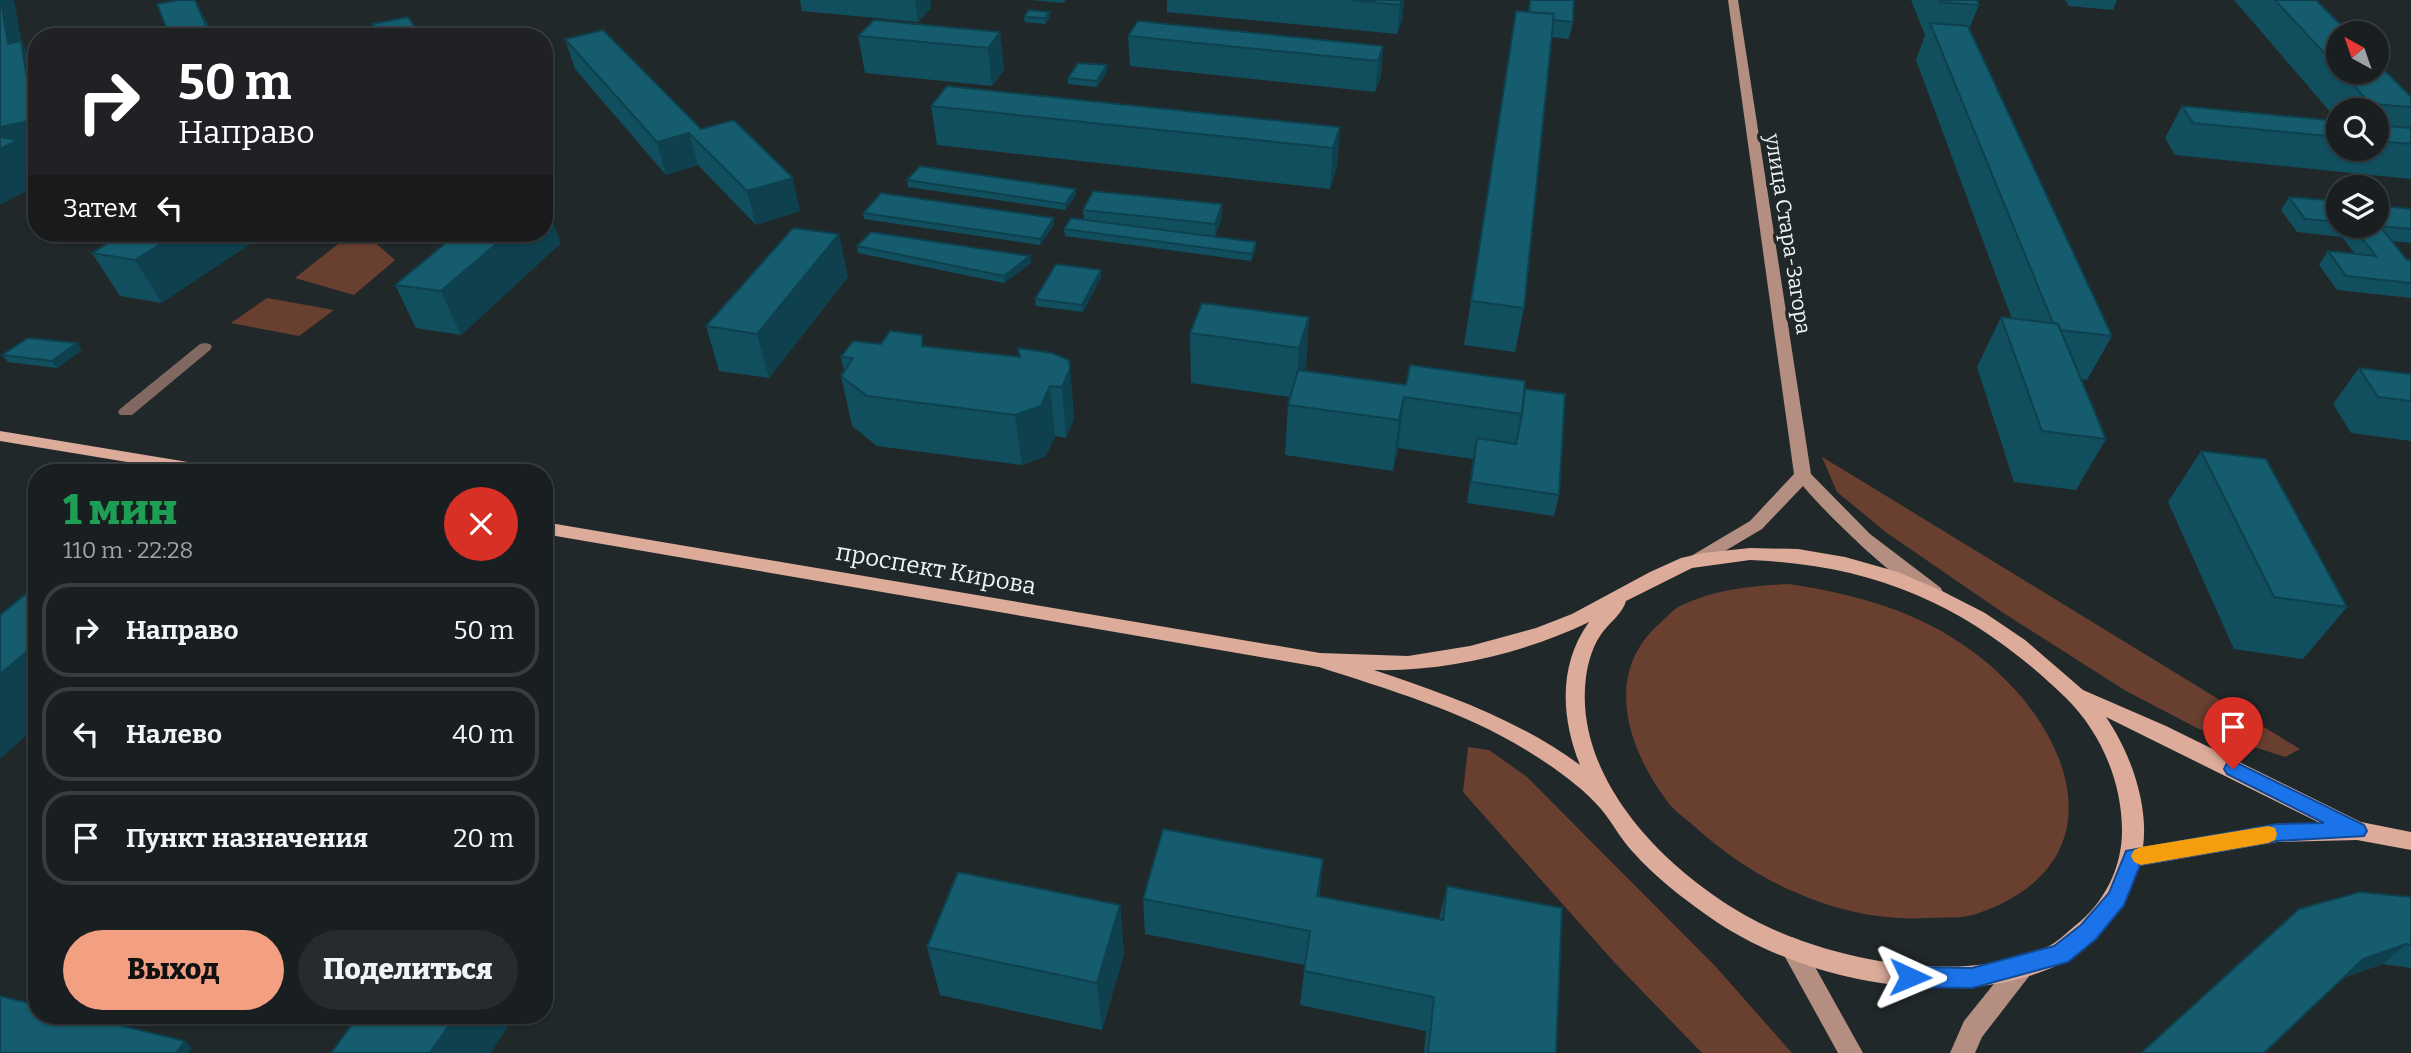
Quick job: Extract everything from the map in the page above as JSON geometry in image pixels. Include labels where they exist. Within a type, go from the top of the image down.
[{"type":"main road","name":"улица Стара-Загора","points":[[1733,0],[1802,475]]},
{"type":"main road","points":[[0,436],[170,464]]},
{"type":"main road","points":[[1320,660],[1411,663],[1452,656],[1576,620],[1627,592],[1697,560],[1756,525],[1802,475],[1823,500],[1870,546],[1934,593],[1989,624],[2034,657],[2103,723],[2122,771],[2135,829],[2133,858],[2117,899],[2088,932],[2060,955],[1972,978],[1910,977],[1845,965],[1792,948],[1725,915],[1670,873],[1630,835],[1608,802],[1577,731],[1574,677],[1590,635],[1627,592]]},
{"type":"main road","name":"проспект Кирова","points":[[553,530],[1320,660]]},
{"type":"main road","points":[[1697,560],[1759,553],[1801,556],[1850,565],[1934,593]]},
{"type":"main road","points":[[1320,660],[1445,701],[1535,744],[1608,802]]},
{"type":"main road","points":[[2073,693],[2159,732],[2357,831]]},
{"type":"main road","points":[[2133,858],[2277,833],[2357,831],[2411,841]]},
{"type":"main road","points":[[1792,948],[1851,1053]]},
{"type":"main road","points":[[1962,1053],[1973,1029],[2022,967]]},
{"type":"street","points":[[126,412],[205,347]]},
{"type":"shaded area","points":[[341,242],[374,242],[395,260],[354,295],[295,278]]},
{"type":"shaded area","points":[[267,298],[334,310],[299,336],[231,323]]},
{"type":"shaded area","points":[[1822,457],[2300,749],[2285,757],[2199,729],[2126,691],[2002,612],[1887,533],[1837,492]]},
{"type":"shaded area","points":[[1789,584],[1862,599],[1930,625],[1972,651],[2007,681],[2035,715],[2056,752],[2067,790],[2067,827],[2053,862],[2023,891],[1971,916],[1895,918],[1863,914],[1802,895],[1745,865],[1718,847],[1667,801],[1641,759],[1627,712],[1626,689],[1631,666],[1641,645],[1658,625],[1682,605],[1734,589]]},
{"type":"shaded area","points":[[1468,747],[1489,750],[1527,777],[1716,967],[1792,1053],[1702,1053],[1615,963],[1463,792]]},
{"type":"building","points":[[1,0],[8,44],[21,41],[28,84],[28,121],[0,127]]},
{"type":"building","points":[[195,0],[207,28],[166,28],[157,4]]},
{"type":"building","points":[[1350,0],[1402,0],[1400,5]]},
{"type":"building","points":[[1530,0],[1574,0],[1573,22],[1553,20],[1554,14],[1529,12]]},
{"type":"building","points":[[1977,0],[1979,5],[1940,2]]},
{"type":"building","points":[[2275,0],[2316,0],[2337,21],[2326,21],[2326,55]]},
{"type":"building","points":[[1029,10],[1050,12],[1045,18],[1024,17]]},
{"type":"building","points":[[1516,11],[1554,14],[1524,308],[1471,301]]},
{"type":"building","points":[[408,17],[415,28],[374,28],[372,24]]},
{"type":"building","points":[[874,20],[1000,32],[988,48],[858,36]]},
{"type":"building","points":[[1138,21],[1383,46],[1378,61],[1128,36]]},
{"type":"building","points":[[1930,23],[1968,26],[2112,336],[2061,330],[2058,324],[2053,323]]},
{"type":"building","points":[[603,30],[701,129],[734,120],[793,178],[747,191],[689,133],[657,142],[565,39]]},
{"type":"building","points":[[1078,63],[1107,65],[1097,81],[1068,78]]},
{"type":"building","points":[[2389,75],[2411,97],[2411,107],[2389,105],[2389,98],[2365,98],[2352,84],[2389,84]]},
{"type":"building","points":[[947,86],[1340,127],[1333,148],[931,106]]},
{"type":"building","points":[[2182,106],[2326,120],[2326,136],[2193,123]]},
{"type":"building","points":[[2389,126],[2411,128],[2411,144],[2389,142]]},
{"type":"building","points":[[0,137],[18,140],[0,149]]},
{"type":"building","points":[[920,166],[1076,189],[1065,204],[907,180]]},
{"type":"building","points":[[1093,191],[1222,204],[1215,224],[1083,210]]},
{"type":"building","points":[[881,193],[1054,218],[1040,239],[863,213]]},
{"type":"building","points":[[2289,197],[2326,200],[2326,221],[2305,219]]},
{"type":"building","points":[[2389,206],[2411,209],[2411,229],[2389,227]]},
{"type":"building","points":[[1071,218],[1256,242],[1252,254],[1064,229]]},
{"type":"building","points":[[793,228],[839,234],[757,334],[706,326]]},
{"type":"building","points":[[871,232],[1030,256],[1004,276],[857,246]]},
{"type":"building","points":[[2389,237],[2407,260],[2411,260],[2411,283],[2346,276],[2328,251],[2376,256],[2362,238]]},
{"type":"building","points":[[110,242],[164,242],[135,260],[92,253]]},
{"type":"building","points":[[447,242],[498,242],[441,291],[395,285]]},
{"type":"building","points":[[1056,264],[1101,270],[1082,305],[1035,299]]},
{"type":"building","points":[[1202,303],[1309,317],[1299,348],[1190,333]]},
{"type":"building","points":[[2001,317],[2058,324],[2106,439],[2042,431]]},
{"type":"building","points":[[890,331],[922,335],[922,346],[1020,357],[1018,348],[1052,353],[1069,360],[1070,369],[1062,387],[1050,386],[1041,406],[1015,415],[867,396],[841,376],[853,358],[841,357],[853,341],[881,344]]},
{"type":"building","points":[[28,338],[77,343],[52,361],[2,355]]},
{"type":"building","points":[[1410,365],[1525,381],[1522,414],[1404,397],[1399,420],[1288,405],[1298,370],[1406,385]]},
{"type":"building","points":[[2359,368],[2411,374],[2411,401],[2378,397]]},
{"type":"building","points":[[1525,389],[1565,394],[1559,495],[1471,482],[1477,438],[1516,444]]},
{"type":"building","points":[[2201,451],[2266,459],[2347,607],[2274,597]]},
{"type":"building","points":[[28,592],[28,651],[0,674],[0,615]]},
{"type":"building","points":[[1163,829],[1323,859],[1317,896],[1443,920],[1447,886],[1562,908],[1556,1053],[1428,1053],[1434,997],[1304,971],[1310,931],[1143,899]]},
{"type":"building","points":[[958,872],[1120,905],[1097,983],[927,947]]},
{"type":"building","points":[[2360,892],[2411,897],[2411,945],[2406,944],[2363,959],[2264,1053],[2141,1053],[2299,909]]},
{"type":"building","points":[[0,996],[28,1003],[28,1024],[114,1024],[185,1041],[176,1053],[0,1053]]},
{"type":"building","points":[[352,1024],[450,1024],[430,1053],[331,1053]]},
{"type":"slow traffic","points":[[2141,856],[2268,834]]},
{"type":"route","points":[[1910,977],[1972,978],[2060,955],[2088,932],[2117,899],[2133,858],[2277,833],[2357,831],[2233,769]]}]
